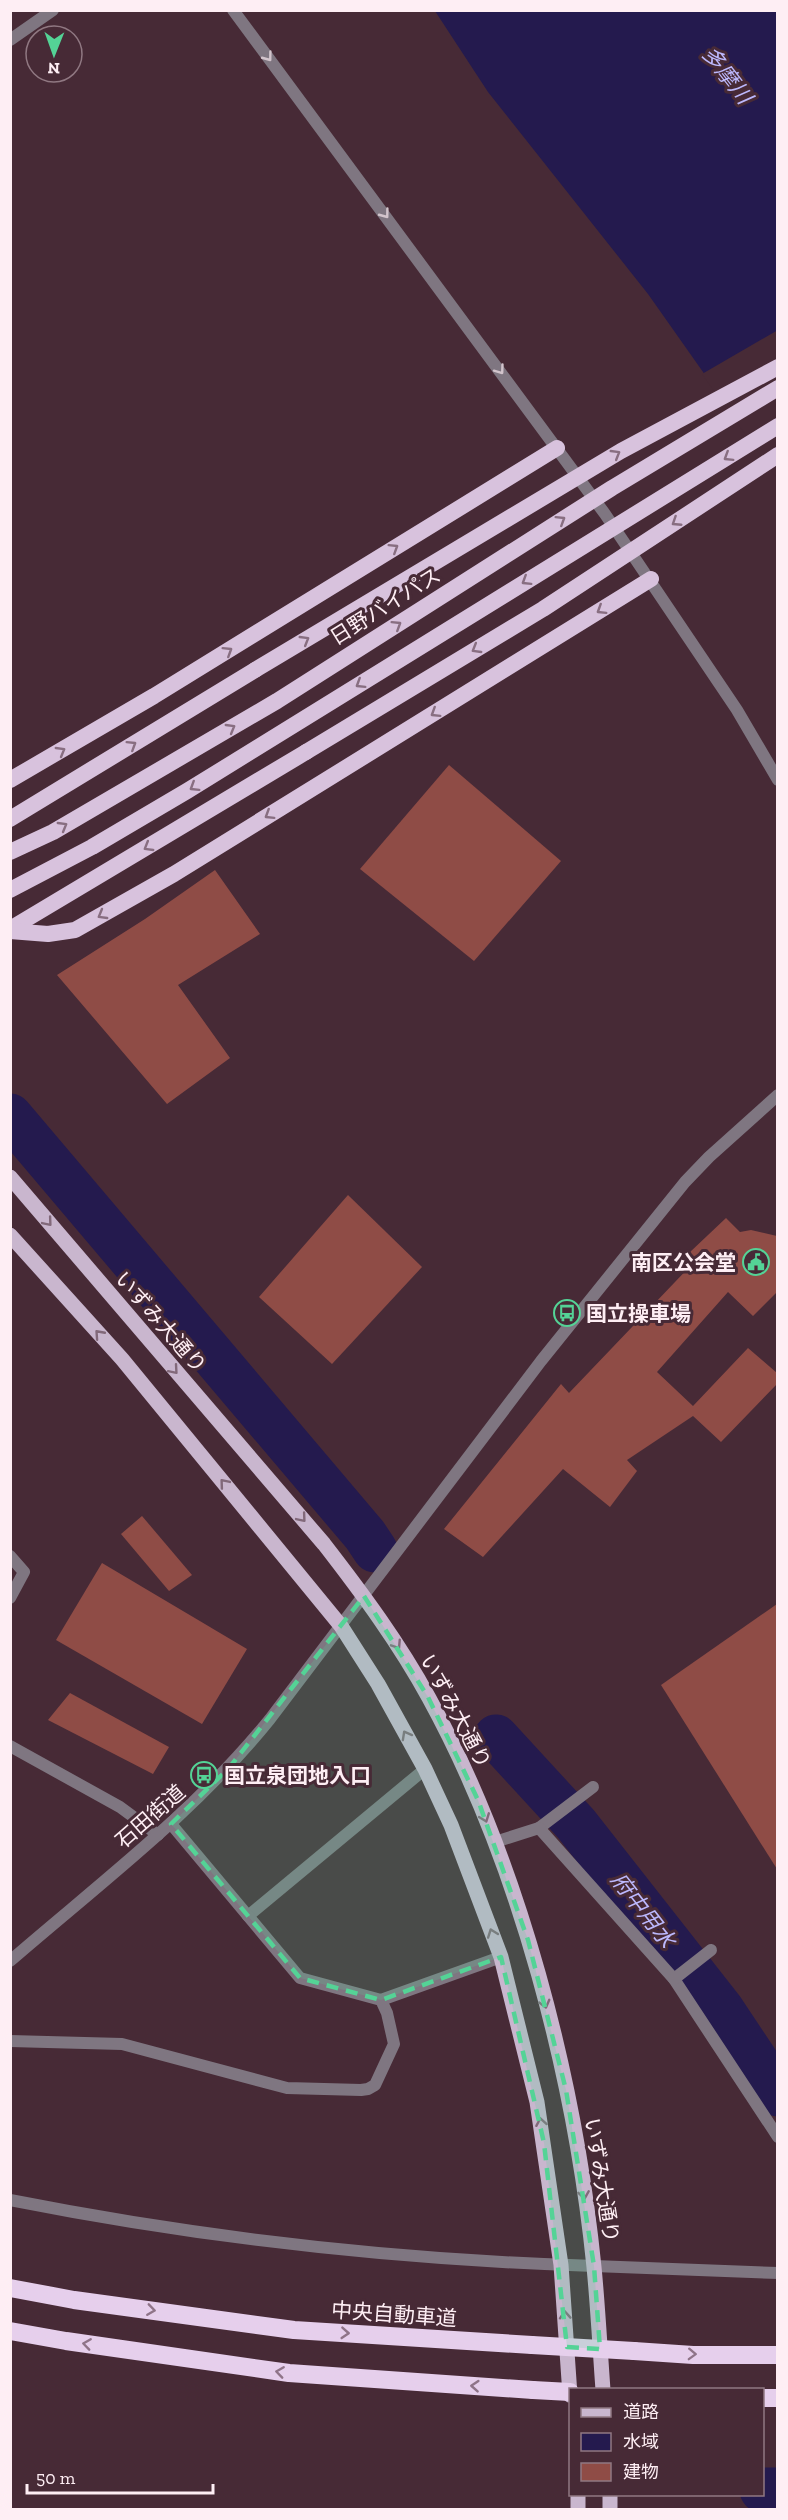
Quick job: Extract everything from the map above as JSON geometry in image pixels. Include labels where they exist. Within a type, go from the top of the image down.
[{"type":"highway","points":[[10,819],[621,451],[777,367]]},
{"type":"highway","name":"日野バイパス","points":[[10,852],[53,832],[277,701],[602,494],[777,388]]},
{"type":"highway","points":[[10,890],[92,847],[187,791],[777,426]]},
{"type":"highway","points":[[10,780],[154,696],[557,448]]},
{"type":"highway","points":[[10,930],[543,609],[777,455]]},
{"type":"highway","points":[[10,930],[48,934],[75,930],[174,874],[651,579]]},
{"type":"highway","name":"中央自動車道","points":[[10,2288],[74,2300],[294,2330],[693,2355],[777,2355]]},
{"type":"highway","points":[[10,2331],[289,2373],[569,2393]]},
{"type":"main road","name":"いずみ大通り","points":[[10,1177],[317,1535],[364,1596],[428,1696],[470,1782],[495,1842],[528,1940],[566,2090],[594,2266],[603,2388]]},
{"type":"main road","points":[[10,1234],[122,1359],[341,1626],[378,1684],[425,1769],[456,1836],[501,1957],[537,2102],[561,2265],[570,2388]]},
{"type":"street","points":[[10,40],[53,10]]},
{"type":"street","points":[[233,10],[557,448],[651,579],[737,710],[777,780]]},
{"type":"street","name":"石田街道","points":[[10,1961],[171,1824],[229,1768],[270,1719],[541,1361],[685,1182],[709,1156],[777,1095]]},
{"type":"street","points":[[10,1556],[24,1572],[10,1598]]},
{"type":"street","points":[[10,1746],[120,1806],[158,1835]]},
{"type":"street","points":[[248,1916],[425,1769]]},
{"type":"street","points":[[495,1842],[539,1828],[588,1790]]},
{"type":"street","points":[[171,1824],[300,1978],[381,2000],[501,1957]]},
{"type":"street","points":[[539,1828],[678,1976],[777,2137]]},
{"type":"street","points":[[678,1976],[706,1953]]},
{"type":"street","points":[[10,2041],[122,2044],[287,2088],[369,2090],[375,2085],[394,2044],[387,2013],[381,2000]]},
{"type":"street","points":[[10,2200],[70,2212],[234,2236],[432,2256],[561,2265],[777,2272]]},
{"type":"highlighted area","points":[[364,1596],[428,1697],[478,1800],[528,1940],[566,2090],[594,2266],[600,2349],[567,2347],[544,2143],[501,1957],[381,2000],[300,1978],[171,1824],[229,1768]]},
{"type":"water","name":"多摩川","points":[[435,11],[777,11],[777,477],[648,294],[488,92]]},
{"type":"pier","points":[[778,330],[778,480],[702,374]]},
{"type":"building","points":[[449,765],[561,861],[474,961],[360,869]]},
{"type":"building","points":[[215,870],[260,934],[178,985],[230,1058],[167,1104],[57,975],[145,919]]},
{"type":"building","points":[[348,1195],[422,1267],[332,1364],[259,1297]]},
{"type":"building","points":[[726,1218],[740,1232],[751,1230],[777,1236],[777,1292],[753,1316],[728,1292],[657,1372],[693,1406],[748,1348],[777,1373],[777,1384],[721,1442],[693,1416],[627,1460],[637,1471],[610,1507],[563,1469],[483,1557],[444,1529],[561,1384],[569,1393],[696,1260],[689,1253]]},
{"type":"building","points":[[142,1516],[192,1575],[169,1591],[121,1534]]},
{"type":"building","points":[[102,1563],[247,1649],[202,1724],[56,1640]]},
{"type":"building","points":[[777,1604],[777,1869],[661,1685]]},
{"type":"building","points":[[70,1693],[169,1747],[153,1774],[48,1720]]},
{"type":"waterway","points":[[10,1116],[365,1535],[375,1550]]},
{"type":"waterway","name":"府中用水","points":[[496,1737],[576,1824],[722,2010],[778,2094]]},
{"type":"waterway","points":[[764,2490],[778,2490]]},
{"type":"place","name":"南区公会堂","points":[[756,1262]]},
{"type":"place","name":"国立操車場","points":[[567,1313]]},
{"type":"place","name":"国立泉団地入口","points":[[204,1775]]}]
